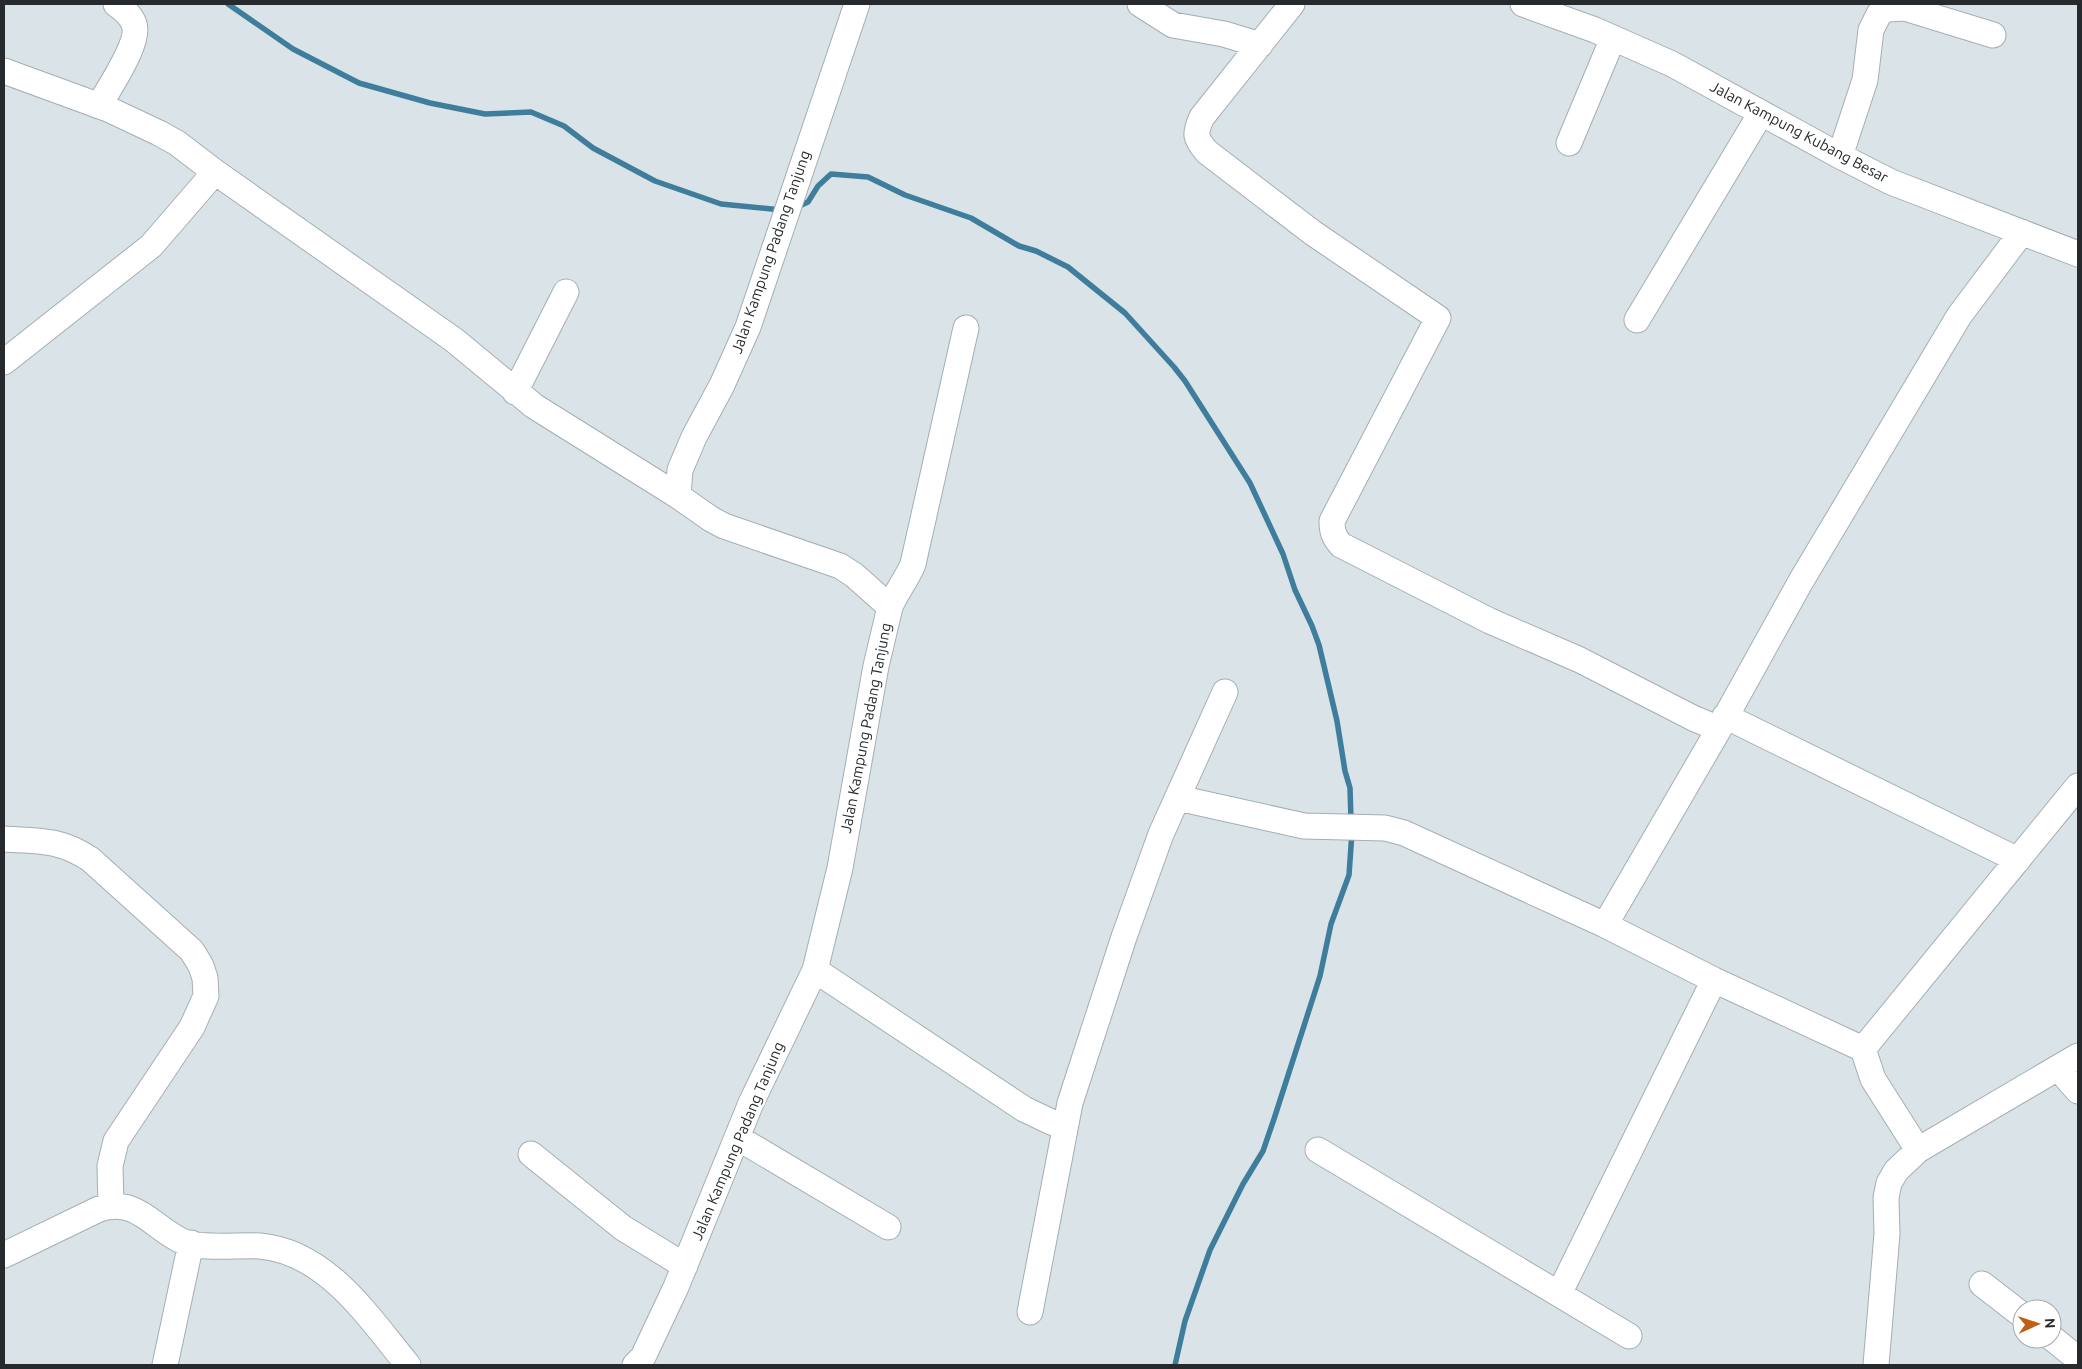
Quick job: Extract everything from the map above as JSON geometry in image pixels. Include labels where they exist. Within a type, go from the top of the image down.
[{"type":"street","points":[[99,106],[132,46],[136,35],[134,24],[127,13],[116,4]]},
{"type":"street","name":"Jalan Kampung Padang Tanjung","points":[[640,1362],[685,1266],[751,1103],[815,970],[838,876],[876,666],[890,607],[854,575],[840,566],[724,526],[678,496],[680,470],[694,436],[722,385],[748,327],[857,4]]},
{"type":"street","points":[[1140,4],[1173,25],[1224,34],[1260,44]]},
{"type":"street","points":[[1292,4],[1202,117],[1196,130],[1197,141],[1207,152],[1313,233],[1438,318],[1332,522],[1332,531],[1336,539],[1342,545],[1490,621],[1580,660],[1693,718],[1722,723],[2018,860]]},
{"type":"street","name":"Jalan Kampung Kubang Besar","points":[[1523,4],[1613,38],[1672,64],[1891,182],[2078,254]]},
{"type":"street","points":[[1840,156],[1865,80],[1871,30],[1880,14],[1887,9],[1905,8],[1993,34]]},
{"type":"street","points":[[1569,143],[1613,38]]},
{"type":"street","points":[[4,71],[99,106],[159,132],[177,143],[215,172],[454,340],[514,392],[678,496]]},
{"type":"street","points":[[1637,320],[1761,113]]},
{"type":"street","points":[[4,362],[151,246],[215,172]]},
{"type":"street","points":[[1606,925],[1722,723],[1800,580],[1959,316],[2022,232]]},
{"type":"street","points":[[514,392],[566,292]]},
{"type":"street","points":[[890,607],[908,577],[913,564],[966,328]]},
{"type":"street","points":[[1030,1312],[1070,1103],[1124,937],[1161,834],[1225,692]]},
{"type":"street","points":[[1863,1049],[2018,860],[2076,793]]},
{"type":"street","points":[[1178,798],[1304,826],[1385,828],[1404,833],[1606,925],[1714,980],[1863,1049],[1873,1079],[1918,1150]]},
{"type":"street","points":[[4,839],[54,842],[74,848],[90,859],[192,951],[201,966],[205,978],[206,996],[192,1027],[116,1141],[110,1166],[111,1206]]},
{"type":"street","points":[[815,970],[1024,1109],[1065,1127]]},
{"type":"street","points":[[1559,1294],[1714,980]]},
{"type":"street","points":[[1876,1365],[1887,1234],[1886,1198],[1889,1183],[1896,1171],[1918,1150],[2068,1062],[2078,1092]]},
{"type":"street","points":[[738,1138],[888,1226]]},
{"type":"street","points":[[1318,1150],[1629,1336]]},
{"type":"street","points":[[532,1154],[623,1228],[685,1266]]},
{"type":"street","points":[[4,1255],[99,1210],[111,1206],[127,1206],[184,1242],[261,1246],[278,1250],[318,1268],[352,1298],[408,1365]]},
{"type":"street","points":[[165,1365],[191,1243]]},
{"type":"street","points":[[1982,1284],[2012,1307]]},
{"type":"street","points":[[2062,1346],[2078,1359]]},
{"type":"waterway","points":[[228,4],[293,49],[359,83],[430,103],[485,114],[531,112],[564,126],[593,148],[655,181],[721,204],[781,210]]},
{"type":"waterway","points":[[795,208],[808,202],[818,186],[831,174],[868,177],[905,195],[971,218],[1019,246],[1036,251],[1068,267],[1125,313],[1185,381],[1250,483],[1283,554],[1295,590],[1319,645],[1350,788],[1351,820]]},
{"type":"waterway","points":[[1175,1365],[1185,1321],[1210,1250],[1243,1184],[1263,1151],[1274,1119],[1320,976],[1331,924],[1349,875],[1352,832]]}]
